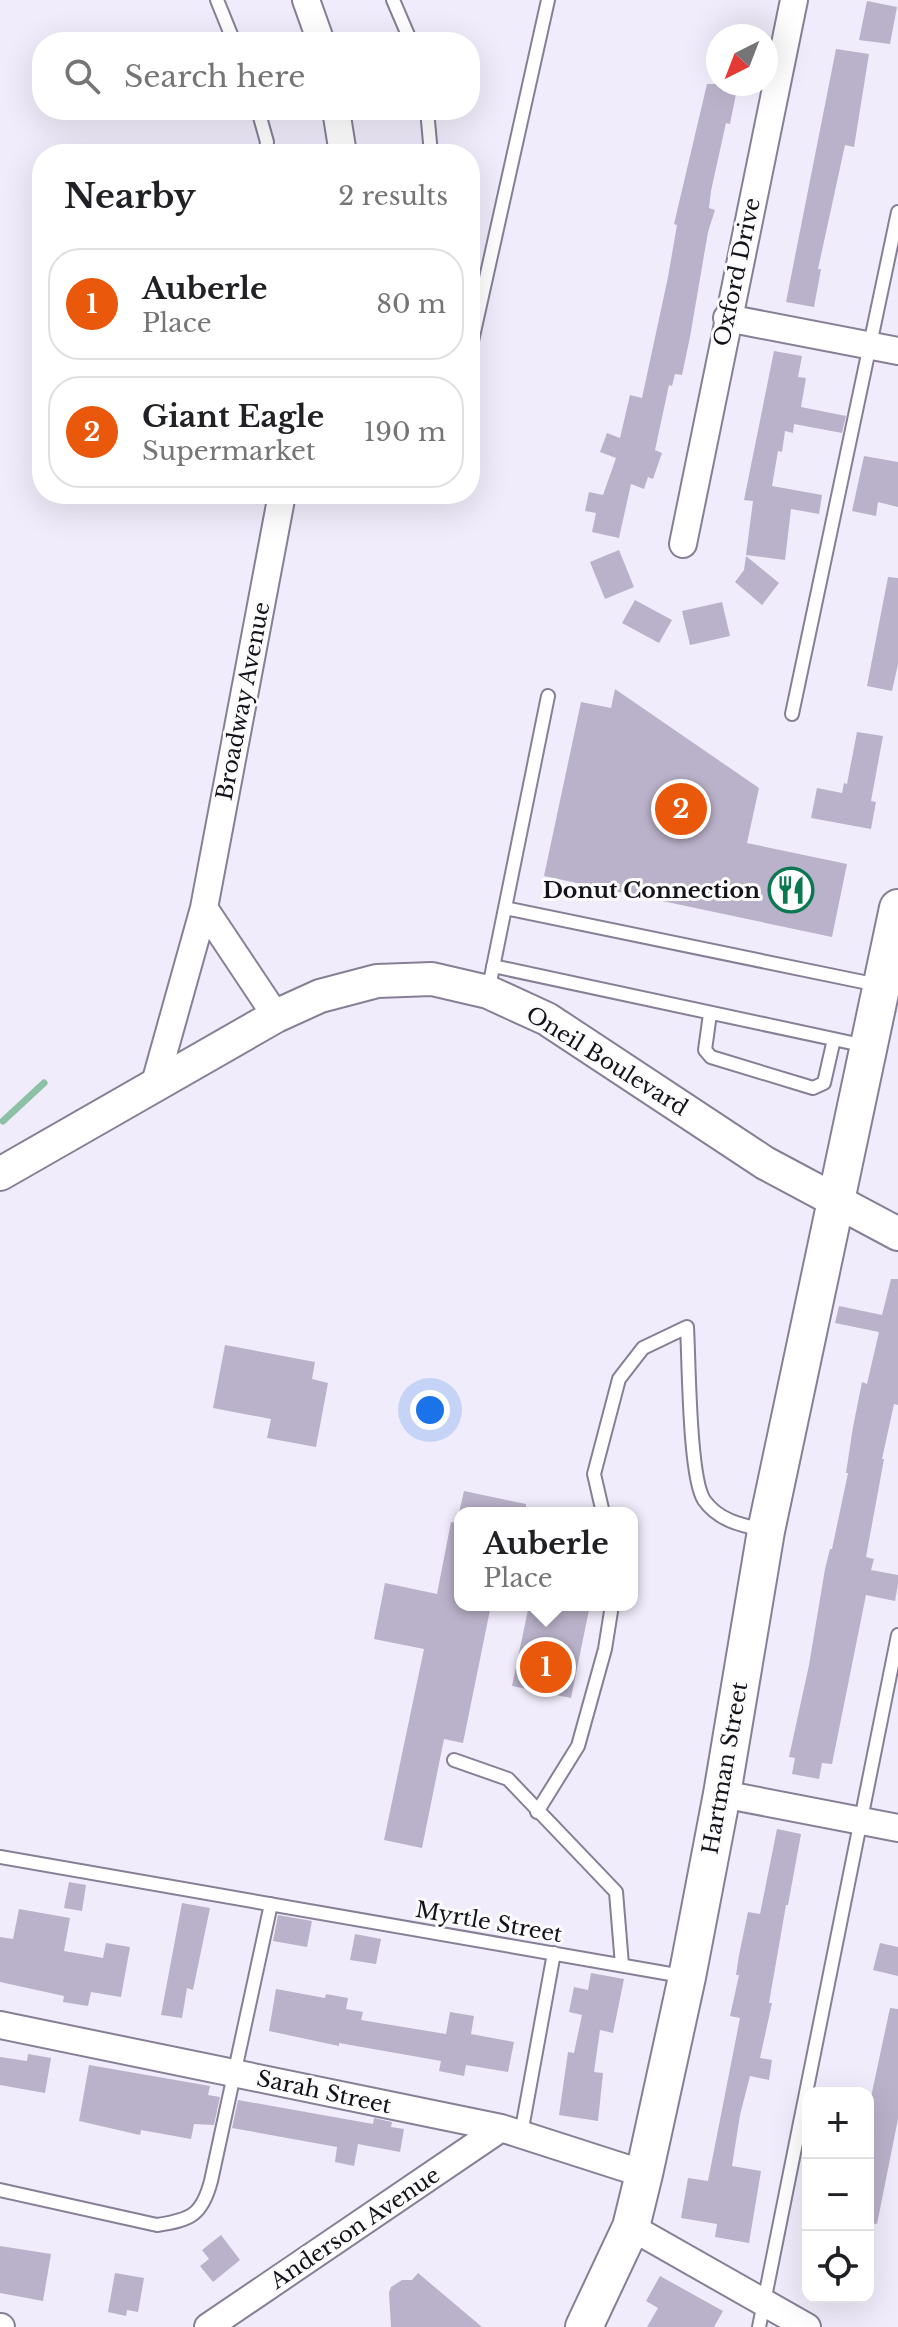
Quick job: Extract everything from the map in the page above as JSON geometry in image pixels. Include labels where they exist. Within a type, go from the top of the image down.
[{"type":"main road","name":"Hartman Street","points":[[584,2327],[631,2227],[644,2174],[687,1977],[722,1794],[766,1531],[898,908]]},
{"type":"street","points":[[306,0],[317,32]]},
{"type":"street","name":"Oxford Drive","points":[[683,544],[794,0]]},
{"type":"street","points":[[338,120],[341,144]]},
{"type":"street","points":[[727,318],[898,351]]},
{"type":"street","name":"Broadway Avenue","points":[[155,1083],[204,908],[280,504]]},
{"type":"street","points":[[204,908],[276,1016]]},
{"type":"street","name":"Oneil Boulevard","points":[[0,1174],[155,1083],[276,1016],[320,996],[377,981],[490,979],[765,1163],[898,1234]]},
{"type":"street","points":[[722,1794],[898,1828]]},
{"type":"street","name":"Sarah Street","points":[[0,2025],[511,2131],[644,2174]]},
{"type":"street","name":"Anderson Avenue","points":[[208,2327],[240,2319],[511,2131]]},
{"type":"street","points":[[631,2227],[762,2315],[807,2327]]},
{"type":"lane","points":[[219,0],[230,32]]},
{"type":"lane","points":[[393,0],[407,32]]},
{"type":"lane","points":[[480,305],[548,0]]},
{"type":"lane","points":[[261,120],[267,144]]},
{"type":"lane","points":[[428,120],[430,144]]},
{"type":"lane","points":[[792,714],[898,212]]},
{"type":"lane","points":[[548,696],[490,979],[710,1014],[869,1047]]},
{"type":"lane","points":[[505,908],[882,986]]},
{"type":"lane","points":[[710,1014],[705,1050],[711,1057],[813,1088],[824,1083],[834,1039]]},
{"type":"lane","points":[[602,1507],[594,1474],[619,1379],[643,1348],[687,1327],[695,1471],[703,1498],[720,1517],[766,1531]]},
{"type":"lane","points":[[537,1812],[578,1746],[605,1649],[611,1611]]},
{"type":"lane","points":[[762,2315],[898,1635]]},
{"type":"lane","points":[[454,1760],[508,1779],[616,1892],[622,1965]]},
{"type":"lane","name":"Myrtle Street","points":[[0,1857],[687,1977]]},
{"type":"lane","points":[[0,2190],[157,2225],[180,2221],[197,2213],[206,2201],[234,2073],[278,1905]]},
{"type":"lane","points":[[511,2131],[554,1953]]},
{"type":"building","points":[[867,1],[897,7],[890,44],[859,40]]},
{"type":"building","points":[[836,49],[869,54],[854,147],[845,145],[818,269],[821,269],[814,307],[786,302]]},
{"type":"building","points":[[706,88],[706,96],[736,96],[730,124],[726,123],[711,191],[709,208],[715,210],[708,232],[682,375],[675,374],[672,386],[669,385],[655,450],[662,453],[653,479],[648,477],[644,489],[631,484],[619,538],[592,532],[596,513],[585,511],[589,492],[603,495],[616,458],[600,452],[607,433],[620,438],[630,395],[642,398],[668,277],[677,225],[674,224]]},
{"type":"building","points":[[774,351],[802,356],[798,377],[806,378],[801,407],[846,416],[842,433],[794,424],[793,433],[785,431],[772,486],[822,495],[819,514],[791,509],[785,560],[746,555],[753,501],[744,500]]},
{"type":"building","points":[[864,456],[898,462],[898,507],[878,502],[876,516],[852,511]]},
{"type":"building","points":[[619,550],[634,587],[605,599],[590,562]]},
{"type":"building","points":[[746,556],[779,583],[762,605],[735,582],[744,570]]},
{"type":"building","points":[[888,577],[898,578],[898,664],[892,691],[867,686]]},
{"type":"building","points":[[635,600],[672,620],[659,643],[622,623]]},
{"type":"building","points":[[722,602],[730,636],[690,645],[682,611]]},
{"type":"building","points":[[615,689],[759,788],[747,843],[847,864],[832,937],[544,876],[581,702],[611,708]]},
{"type":"building","points":[[857,732],[883,736],[871,801],[876,802],[871,829],[811,818],[817,788],[842,793],[844,783],[847,784]]},
{"type":"building","points":[[891,1279],[898,1279],[898,1405],[894,1404],[882,1459],[866,1557],[874,1559],[871,1570],[898,1575],[898,1584],[895,1601],[866,1595],[832,1764],[822,1763],[819,1779],[792,1774],[795,1758],[789,1757],[825,1569],[848,1473],[862,1382],[867,1384],[879,1332],[835,1323],[839,1306],[882,1315]]},
{"type":"building","points":[[225,1345],[315,1362],[312,1379],[328,1383],[316,1447],[267,1438],[271,1419],[213,1408]]},
{"type":"building","points":[[464,1491],[526,1504],[526,1507],[460,1507]]},
{"type":"building","points":[[451,1522],[454,1522],[454,1611],[490,1611],[463,1743],[444,1739],[422,1848],[384,1840],[424,1649],[374,1639],[385,1583],[437,1594]]},
{"type":"building","points":[[528,1611],[589,1611],[571,1698],[512,1686]]},
{"type":"building","points":[[777,1829],[801,1834],[760,2058],[772,2060],[769,2080],[750,2076],[732,2166],[761,2171],[749,2243],[715,2237],[717,2224],[681,2218],[688,2178],[708,2181],[740,2018],[730,2016],[739,1975],[736,1975],[739,1955],[748,1912],[760,1914]]},
{"type":"building","points":[[69,1882],[86,1885],[82,1911],[64,1908]]},
{"type":"building","points":[[182,1903],[210,1908],[193,1990],[187,1988],[182,2018],[161,2015]]},
{"type":"building","points":[[19,1909],[70,1918],[64,1951],[103,1958],[106,1943],[130,1947],[121,1997],[91,1992],[88,2006],[63,2002],[64,1996],[0,1982],[0,1937],[13,1939]]},
{"type":"building","points":[[278,1915],[312,1921],[307,1947],[273,1941]]},
{"type":"building","points":[[355,1934],[381,1939],[376,1964],[350,1960]]},
{"type":"building","points":[[880,1943],[898,1947],[898,1976],[873,1970]]},
{"type":"building","points":[[591,1973],[624,1979],[613,2033],[600,2030],[594,2072],[603,2073],[598,2121],[559,2115],[568,2052],[574,2053],[582,2015],[569,2012],[574,1987],[588,1990]]},
{"type":"building","points":[[276,1989],[325,1998],[326,1994],[348,1998],[346,2009],[363,2012],[361,2020],[446,2034],[450,2012],[474,2016],[471,2034],[514,2042],[508,2072],[466,2065],[464,2076],[439,2071],[441,2061],[339,2043],[339,2046],[269,2031]]},
{"type":"building","points":[[890,2008],[898,2009],[898,2119],[877,2224],[874,2224],[873,2087]]},
{"type":"building","points":[[28,2054],[51,2058],[45,2093],[0,2085],[0,2057],[27,2061]]},
{"type":"building","points":[[89,2065],[210,2086],[208,2095],[220,2097],[214,2125],[194,2124],[191,2139],[141,2130],[140,2135],[79,2121]]},
{"type":"building","points":[[238,2100],[373,2124],[374,2118],[392,2122],[391,2127],[404,2129],[400,2152],[358,2144],[354,2166],[335,2162],[337,2147],[232,2128]]},
{"type":"building","points":[[221,2235],[240,2260],[213,2282],[200,2266],[209,2259],[202,2250]]},
{"type":"building","points":[[0,2246],[51,2254],[43,2301],[0,2293]]},
{"type":"building","points":[[115,2273],[144,2278],[138,2312],[127,2310],[126,2316],[108,2312]]},
{"type":"building","points":[[418,2273],[482,2327],[391,2327],[391,2287],[402,2280],[412,2280]]},
{"type":"building","points":[[660,2276],[723,2311],[714,2327],[647,2327],[658,2308],[646,2301]]},
{"type":"waterway","points":[[3,1121],[44,1083]]},
{"type":"place","name":"Giant Eagle","points":[[681,809]]},
{"type":"place","name":"Donut Connection","points":[[791,890]]},
{"type":"place","name":"Auberle","points":[[546,1667]]}]
